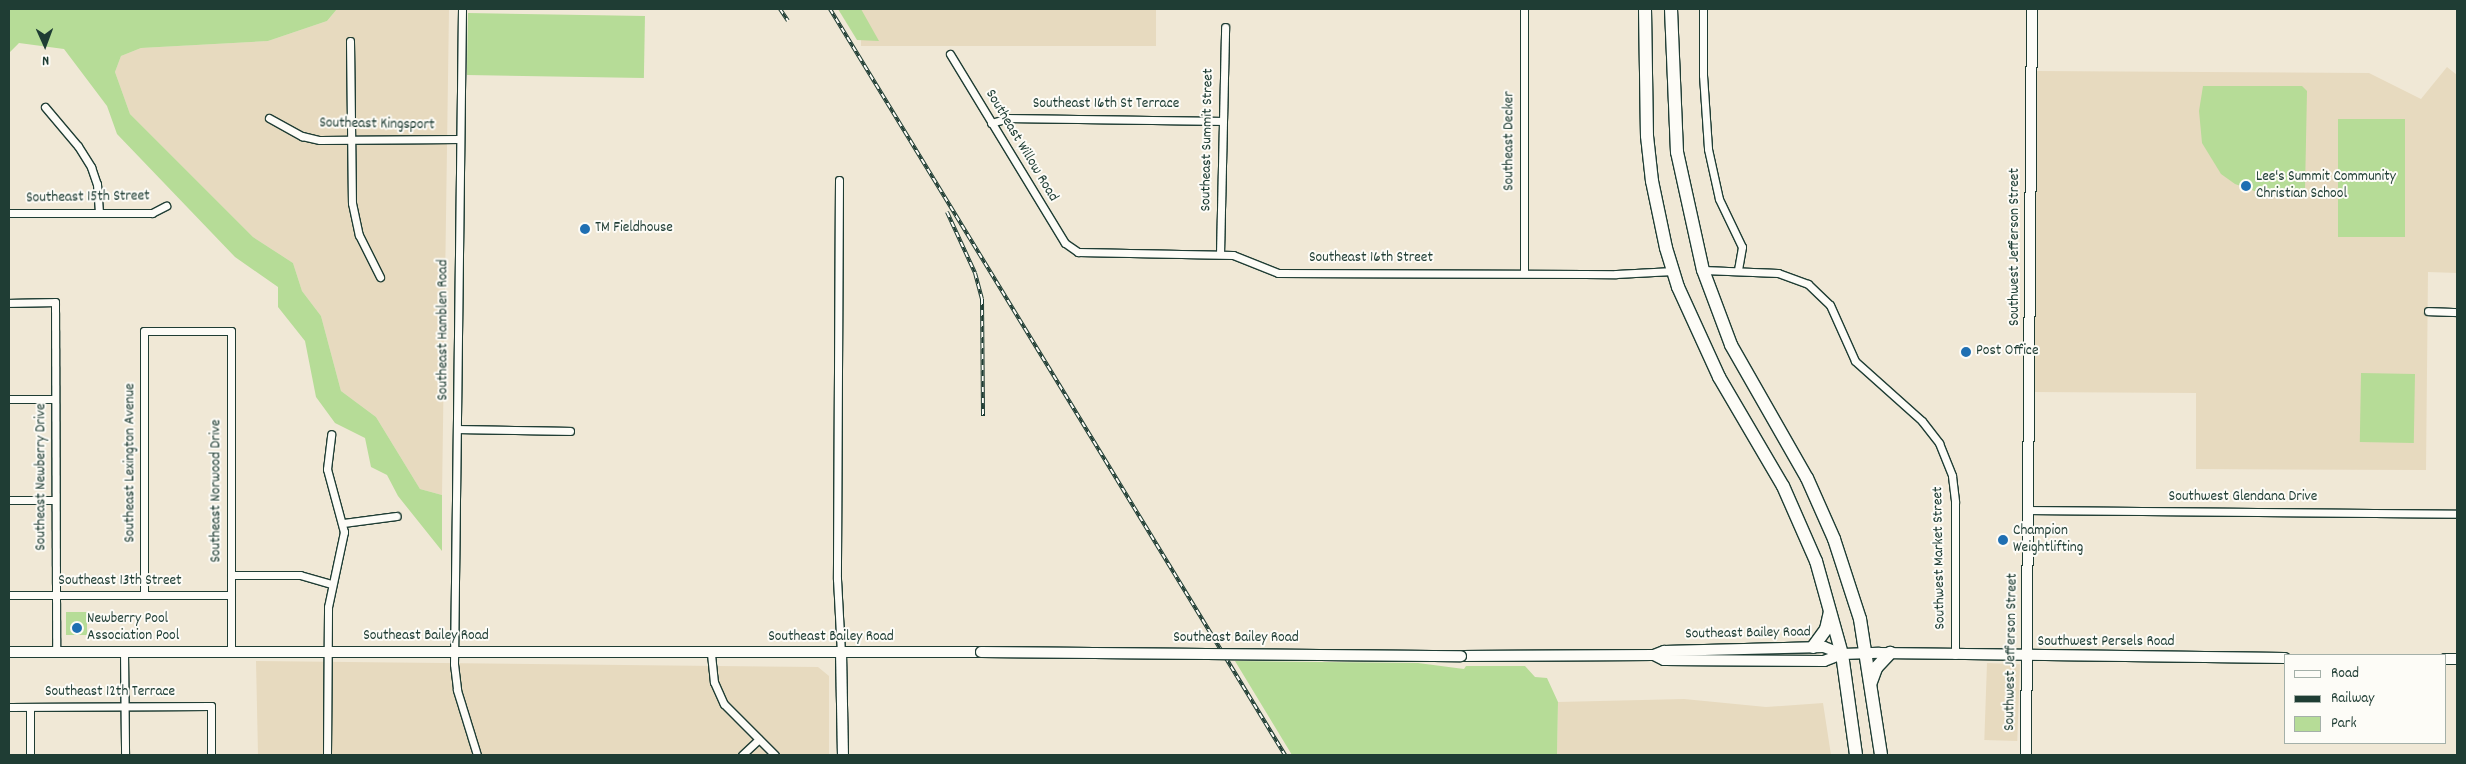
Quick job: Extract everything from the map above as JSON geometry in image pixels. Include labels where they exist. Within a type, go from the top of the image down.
[{"type":"highway","points":[[1645,9],[1647,136],[1659,219],[1673,271],[1719,377],[1783,486],[1803,528],[1831,610],[1842,654],[1856,755]]},
{"type":"highway","points":[[1671,9],[1677,152],[1703,270],[1731,345],[1821,508],[1850,585],[1867,654],[1881,755]]},
{"type":"highway","points":[[1812,647],[1826,629],[1831,610]]},
{"type":"highway","points":[[1871,682],[1876,668],[1890,653]]},
{"type":"main road","name":"Southwest Jefferson Street","points":[[2026,755],[2032,9]]},
{"type":"main road","name":"Southeast Bailey Road","points":[[9,652],[712,654],[981,652],[1461,656],[1654,655],[1664,651],[1824,647],[1842,654]]},
{"type":"main road","points":[[841,652],[843,755]]},
{"type":"main road","name":"Southeast Bailey Road","points":[[1654,655],[1664,660],[1824,661],[1842,654],[1867,654]]},
{"type":"main road","name":"Southwest Persels Road","points":[[1867,654],[2284,658]]},
{"type":"street","name":"Southeast Hamblen Road","points":[[462,9],[459,429],[454,652],[457,690],[477,755]]},
{"type":"street","name":"Southeast Decker","points":[[1524,9],[1524,273]]},
{"type":"street","points":[[1703,9],[1703,75],[1708,149],[1719,199],[1742,247],[1738,270],[1703,270]]},
{"type":"street","name":"Southeast Summit Street","points":[[1220,254],[1225,27]]},
{"type":"street","points":[[350,41],[349,140],[355,219],[380,277]]},
{"type":"street","name":"Southeast Willow Road","points":[[950,54],[1064,243],[1072,250]]},
{"type":"street","points":[[45,107],[78,146],[92,168],[97,184],[99,212]]},
{"type":"street","name":"Southeast Kingsport","points":[[269,118],[302,136],[349,140],[460,139]]},
{"type":"street","name":"Southeast 16th St Terrace","points":[[991,123],[1008,118],[1222,121]]},
{"type":"street","points":[[839,180],[837,579],[841,652]]},
{"type":"street","name":"Southeast 15th Street","points":[[9,212],[152,213],[166,206]]},
{"type":"street","name":"Southeast 16th Street","points":[[1072,250],[1086,253],[1220,254],[1241,256],[1264,269],[1278,273],[1673,271]]},
{"type":"street","name":"Southwest Market Street","points":[[1738,270],[1788,275],[1815,289],[1830,305],[1855,361],[1922,421],[1938,443],[1952,476],[1955,502],[1955,655]]},
{"type":"street","name":"Southeast Newberry Drive","points":[[9,302],[55,302],[56,652]]},
{"type":"street","points":[[2428,311],[2457,312]]},
{"type":"street","name":"Southeast Lexington Avenue","points":[[144,595],[144,331],[231,332]]},
{"type":"street","name":"Southeast Norwood Drive","points":[[231,332],[231,652]]},
{"type":"street","points":[[9,399],[55,399]]},
{"type":"street","points":[[459,429],[570,431]]},
{"type":"street","points":[[328,755],[328,607],[332,584],[342,549],[343,524],[327,469],[331,434]]},
{"type":"street","points":[[9,500],[55,500]]},
{"type":"street","name":"Southwest Glendana Drive","points":[[2029,510],[2457,514]]},
{"type":"street","points":[[343,524],[397,516]]},
{"type":"street","points":[[231,576],[300,575],[332,584]]},
{"type":"street","name":"Southeast 13th Street","points":[[9,595],[231,595]]},
{"type":"street","points":[[124,652],[125,755]]},
{"type":"street","points":[[712,654],[718,693],[758,739],[775,755]]},
{"type":"street","name":"Southeast 12th Terrace","points":[[9,708],[211,706],[211,755]]},
{"type":"street","points":[[30,708],[30,755]]},
{"type":"street","points":[[742,755],[758,739]]},
{"type":"shaded area","points":[[337,9],[449,9],[442,495],[420,489],[376,417],[341,391],[321,316],[302,291],[293,263],[253,237],[130,114],[115,72],[121,56],[141,48],[268,41],[327,21]]},
{"type":"shaded area","points":[[861,9],[1156,9],[1156,46],[861,46]]},
{"type":"shaded area","name":"Lee's Summit Community Christian School","points":[[2447,67],[2457,75],[2457,273],[2428,272],[2426,470],[2196,469],[2196,393],[2030,392],[2037,71],[2369,73],[2421,99]]},
{"type":"shaded area","points":[[256,661],[818,667],[829,676],[829,755],[258,755]]},
{"type":"shaded area","points":[[1987,663],[2020,664],[2017,741],[1984,740]]},
{"type":"shaded area","points":[[1684,699],[1766,707],[1823,703],[1831,755],[1557,755],[1558,702]]},
{"type":"green space","points":[[9,9],[337,9],[327,21],[268,41],[141,48],[121,56],[115,72],[130,114],[253,237],[293,263],[302,291],[321,316],[341,391],[376,417],[420,489],[442,495],[442,551],[398,496],[387,475],[371,467],[365,438],[335,423],[316,397],[305,341],[278,307],[278,287],[235,257],[117,134],[107,106],[64,49],[19,43],[9,53]]},
{"type":"green space","points":[[838,9],[861,9],[879,41],[857,40]]},
{"type":"green space","points":[[468,13],[645,16],[644,78],[467,75]]},
{"type":"green space","points":[[2203,86],[2302,86],[2307,91],[2305,190],[2263,194],[2235,184],[2221,174],[2202,143],[2199,111]]},
{"type":"green space","points":[[2338,119],[2405,119],[2405,237],[2338,237]]},
{"type":"green space","points":[[2361,373],[2415,374],[2414,443],[2360,442]]},
{"type":"green space","name":"Newberry Pool Association Pool","points":[[66,612],[87,612],[87,635],[66,635]]},
{"type":"green space","points":[[1235,661],[1418,663],[1464,669],[1466,666],[1525,666],[1535,677],[1547,678],[1558,702],[1557,755],[1292,755]]},
{"type":"railway","points":[[780,9],[788,21]]},
{"type":"railway","points":[[830,9],[1285,755]]},
{"type":"railway","points":[[947,212],[975,273],[982,299],[983,416]]},
{"type":"place","name":"Lee's Summit Community Christian School","points":[[2246,186]]},
{"type":"place","name":"TM Fieldhouse","points":[[585,229]]},
{"type":"place","name":"Post Office","points":[[1966,352]]},
{"type":"place","name":"Champion Weightlifting","points":[[2003,540]]},
{"type":"place","name":"Newberry Pool Association Pool","points":[[77,628]]}]
